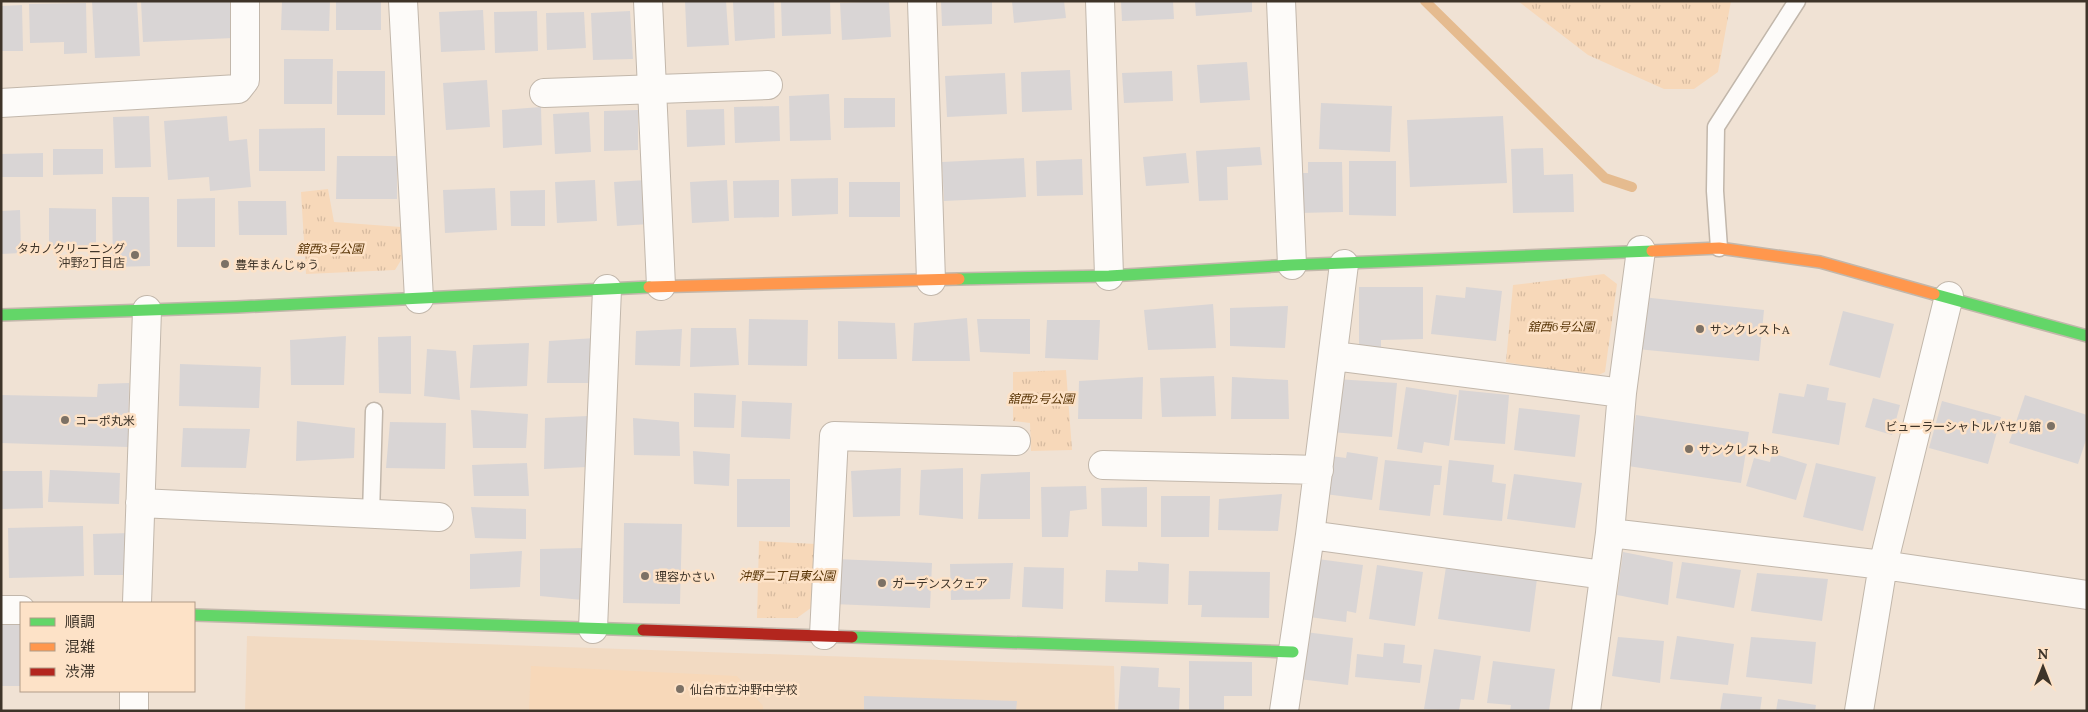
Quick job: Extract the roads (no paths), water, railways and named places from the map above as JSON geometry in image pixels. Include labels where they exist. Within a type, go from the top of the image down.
[{"type":"street","points":[[1,102],[238,89],[245,80],[245,1]]},
{"type":"street","points":[[404,1],[419,299]]},
{"type":"street","points":[[648,1],[661,286]]},
{"type":"street","points":[[922,1],[931,281]]},
{"type":"street","points":[[1100,1],[1110,276]]},
{"type":"street","points":[[1281,1],[1292,265]]},
{"type":"street","points":[[544,93],[768,85]]},
{"type":"street","points":[[1,315],[419,299],[661,286],[1110,276],[1292,265],[1719,248],[1820,262],[1949,296],[2087,336]]},
{"type":"street","points":[[1586,711],[1610,533],[1622,393],[1640,250]]},
{"type":"street","points":[[1284,711],[1319,470],[1344,264]]},
{"type":"street","points":[[593,629],[607,289]]},
{"type":"street","points":[[1859,711],[1883,566],[1949,296]]},
{"type":"street","points":[[137,602],[147,310]]},
{"type":"street","points":[[1334,356],[1622,393]]},
{"type":"street","points":[[824,634],[834,436],[1016,441]]},
{"type":"street","points":[[1103,465],[1319,470]]},
{"type":"street","points":[[140,503],[439,517]]},
{"type":"street","points":[[1610,533],[1883,566],[2087,595]]},
{"type":"street","points":[[1310,536],[1604,574]]},
{"type":"street","points":[[1,610],[20,610]]},
{"type":"street","points":[[195,615],[593,629],[824,634],[1293,652]]},
{"type":"street","points":[[134,692],[134,711]]},
{"type":"lane","points":[[1719,248],[1715,191],[1716,127],[1797,1]]},
{"type":"lane","points":[[371,514],[374,412]]},
{"type":"waterway","points":[[1425,1],[1605,178],[1632,187]]},
{"type":"place","name":"タカノクリーニング 沖野2丁目店","points":[[135,255]]},
{"type":"place","name":"豊年まんじゅう","points":[[225,264]]},
{"type":"place","name":"サンクレストA","points":[[1700,329]]},
{"type":"place","name":"コーポ丸米","points":[[65,420]]},
{"type":"place","name":"ビューラーシャトルパセリ舘","points":[[2051,426]]},
{"type":"place","name":"サンクレストB","points":[[1689,449]]},
{"type":"place","name":"理容かさい","points":[[645,576]]},
{"type":"place","name":"ガーデンスクェア","points":[[882,583]]},
{"type":"place","name":"仙台市立沖野中学校","points":[[680,689]]},
{"type":"park label","name":"舘西3号公園","points":[[330,248]]},
{"type":"park label","name":"舘西6号公園","points":[[1561,326]]},
{"type":"park label","name":"舘西2号公園","points":[[1041,398]]},
{"type":"park label","name":"沖野二丁目東公園","points":[[787,575]]}]
